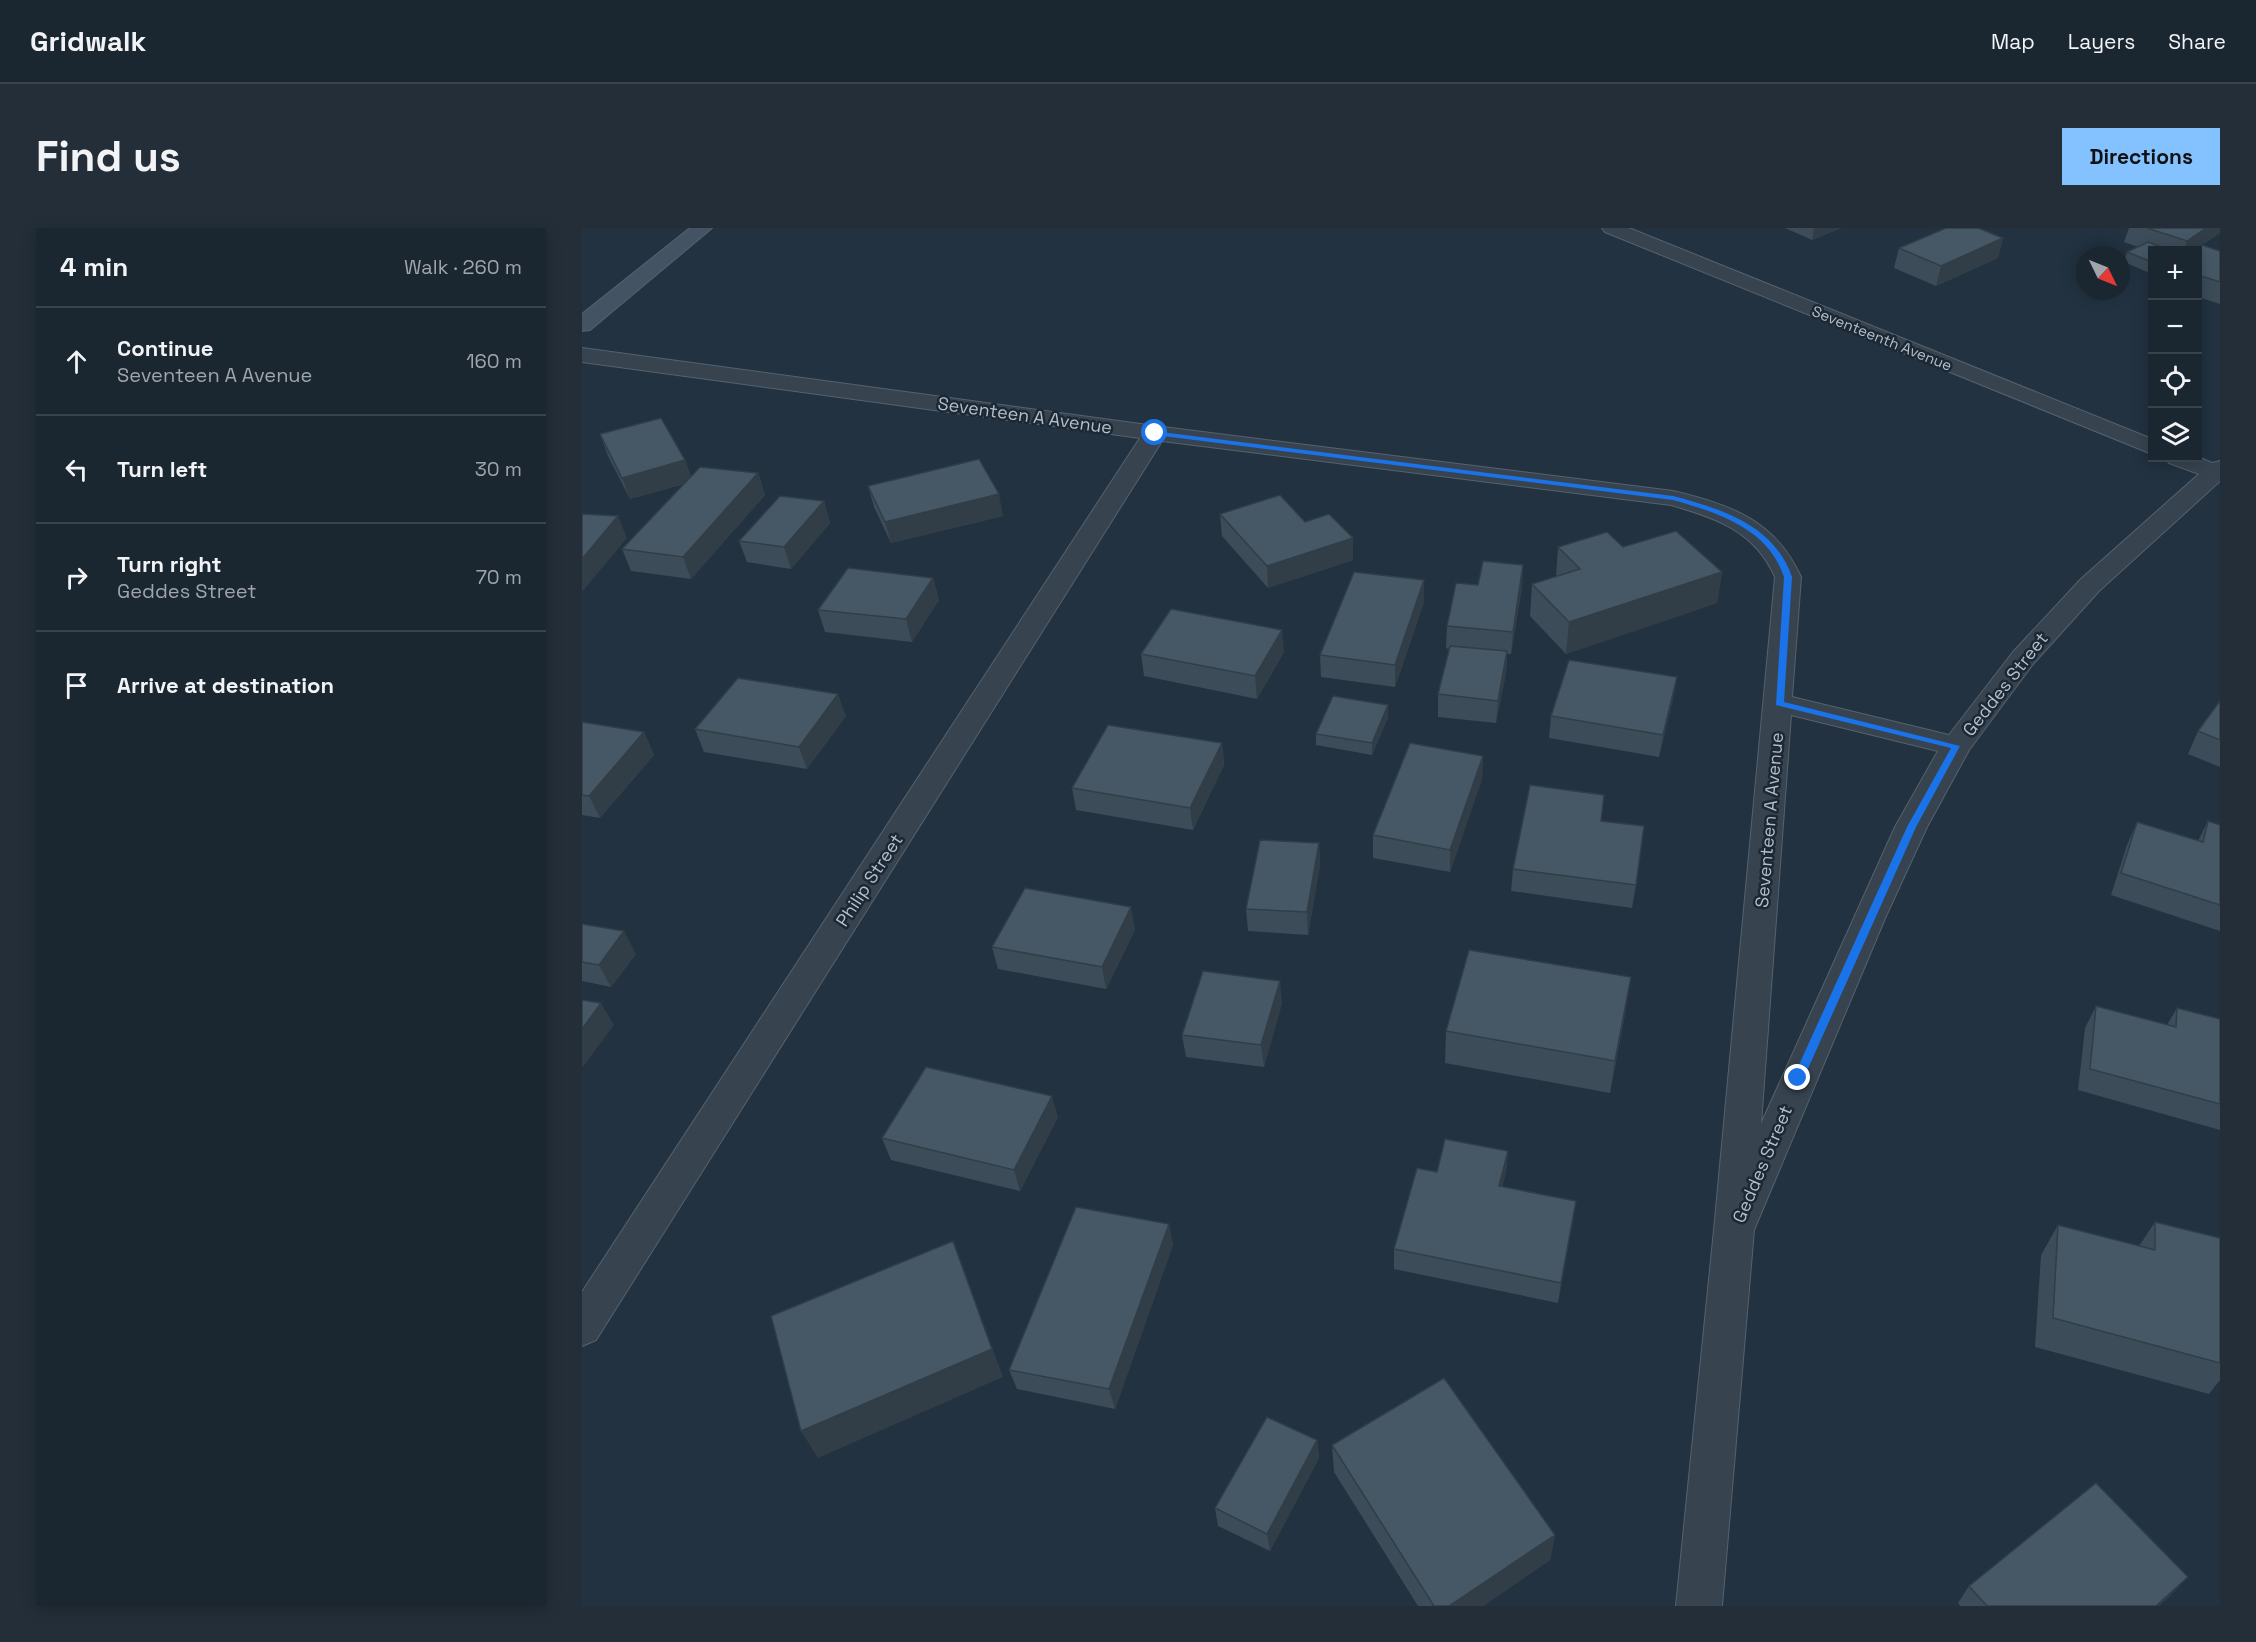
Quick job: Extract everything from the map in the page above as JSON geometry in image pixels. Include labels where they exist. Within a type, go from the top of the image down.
[{"type":"main road","points":[[582,324],[702,228]]},
{"type":"street","name":"Seventeenth Avenue","points":[[1612,228],[2148,445]]},
{"type":"street","name":"Seventeen A Avenue","points":[[582,355],[1155,433],[1673,498],[1716,510],[1750,527],[1770,544],[1783,561],[1788,577],[1734,1230]]},
{"type":"street","name":"Philip Street","points":[[582,1327],[1155,433]]},
{"type":"street","points":[[2189,462],[2218,472]]},
{"type":"street","name":"Geddes Street","points":[[1699,1606],[1734,1230],[1870,916],[1911,827],[1956,746],[2023,658],[2090,585],[2218,472]]},
{"type":"street","points":[[1779,703],[1956,746]]},
{"type":"building","points":[[1946,228],[1978,228],[2003,238],[1941,266],[1899,248]]},
{"type":"building","points":[[2147,228],[2206,228],[2187,241]]},
{"type":"building","points":[[2148,242],[2158,246],[2148,246],[2148,260],[2130,253],[2130,251]]},
{"type":"building","points":[[2201,246],[2220,251],[2220,282],[2202,276]]},
{"type":"building","points":[[661,418],[685,460],[622,478],[600,434]]},
{"type":"building","points":[[979,459],[999,494],[885,522],[868,486]]},
{"type":"building","points":[[700,467],[758,473],[683,557],[622,549]]},
{"type":"building","points":[[1280,495],[1305,522],[1329,514],[1353,538],[1267,566],[1220,514]]},
{"type":"building","points":[[780,496],[824,501],[784,547],[739,541]]},
{"type":"building","points":[[582,514],[618,516],[582,559]]},
{"type":"building","points":[[1676,531],[1722,572],[1569,622],[1532,584],[1580,569],[1558,547],[1607,532],[1623,547]]},
{"type":"building","points":[[1483,561],[1523,565],[1513,632],[1447,626],[1456,583],[1478,585]]},
{"type":"building","points":[[848,568],[933,578],[906,619],[818,610]]},
{"type":"building","points":[[1354,572],[1424,580],[1395,665],[1320,655]]},
{"type":"building","points":[[1171,609],[1282,630],[1255,676],[1141,654]]},
{"type":"building","points":[[1450,646],[1507,651],[1498,701],[1438,694]]},
{"type":"building","points":[[1569,660],[1677,677],[1663,735],[1551,716]]},
{"type":"building","points":[[738,678],[838,694],[799,747],[695,729]]},
{"type":"building","points":[[1333,696],[1388,705],[1372,743],[1316,734]]},
{"type":"building","points":[[2220,701],[2220,740],[2198,731]]},
{"type":"building","points":[[582,722],[644,732],[589,796],[582,795]]},
{"type":"building","points":[[1108,725],[1222,743],[1190,808],[1072,788]]},
{"type":"building","points":[[1410,743],[1483,756],[1450,850],[1373,835]]},
{"type":"building","points":[[1530,785],[1604,795],[1601,821],[1644,826],[1636,885],[1513,869]]},
{"type":"building","points":[[2208,821],[2220,825],[2220,905],[2121,873],[2137,822],[2203,842]]},
{"type":"building","points":[[1260,840],[1319,843],[1307,912],[1246,909]]},
{"type":"building","points":[[1025,888],[1131,907],[1102,967],[992,947]]},
{"type":"building","points":[[582,924],[624,931],[599,965],[582,962]]},
{"type":"building","points":[[1469,950],[1631,977],[1615,1061],[1446,1031]]},
{"type":"building","points":[[1203,971],[1280,981],[1261,1045],[1182,1035]]},
{"type":"building","points":[[582,1000],[601,1003],[582,1029]]},
{"type":"building","points":[[2096,1006],[2176,1027],[2177,1008],[2220,1019],[2220,1104],[2090,1069]]},
{"type":"building","points":[[926,1067],[1052,1096],[1014,1170],[882,1138]]},
{"type":"building","points":[[1445,1139],[1508,1151],[1499,1186],[1576,1201],[1561,1283],[1394,1249],[1417,1168],[1437,1172]]},
{"type":"building","points":[[1076,1207],[1169,1224],[1109,1389],[1009,1370]]},
{"type":"building","points":[[2155,1222],[2220,1238],[2220,1363],[2053,1318],[2058,1225],[2155,1250]]},
{"type":"building","points":[[953,1241],[992,1349],[801,1431],[771,1316]]},
{"type":"building","points":[[1444,1378],[1555,1535],[1449,1606],[1434,1606],[1332,1445]]},
{"type":"building","points":[[1267,1417],[1317,1440],[1267,1534],[1215,1508]]},
{"type":"building","points":[[2096,1483],[2188,1577],[2156,1606],[1987,1606],[1969,1586]]},
{"type":"route","points":[[1155,433],[1673,498],[1716,510],[1750,527],[1770,544],[1783,561],[1788,577],[1779,703],[1956,746],[1911,827],[1798,1078]]}]
